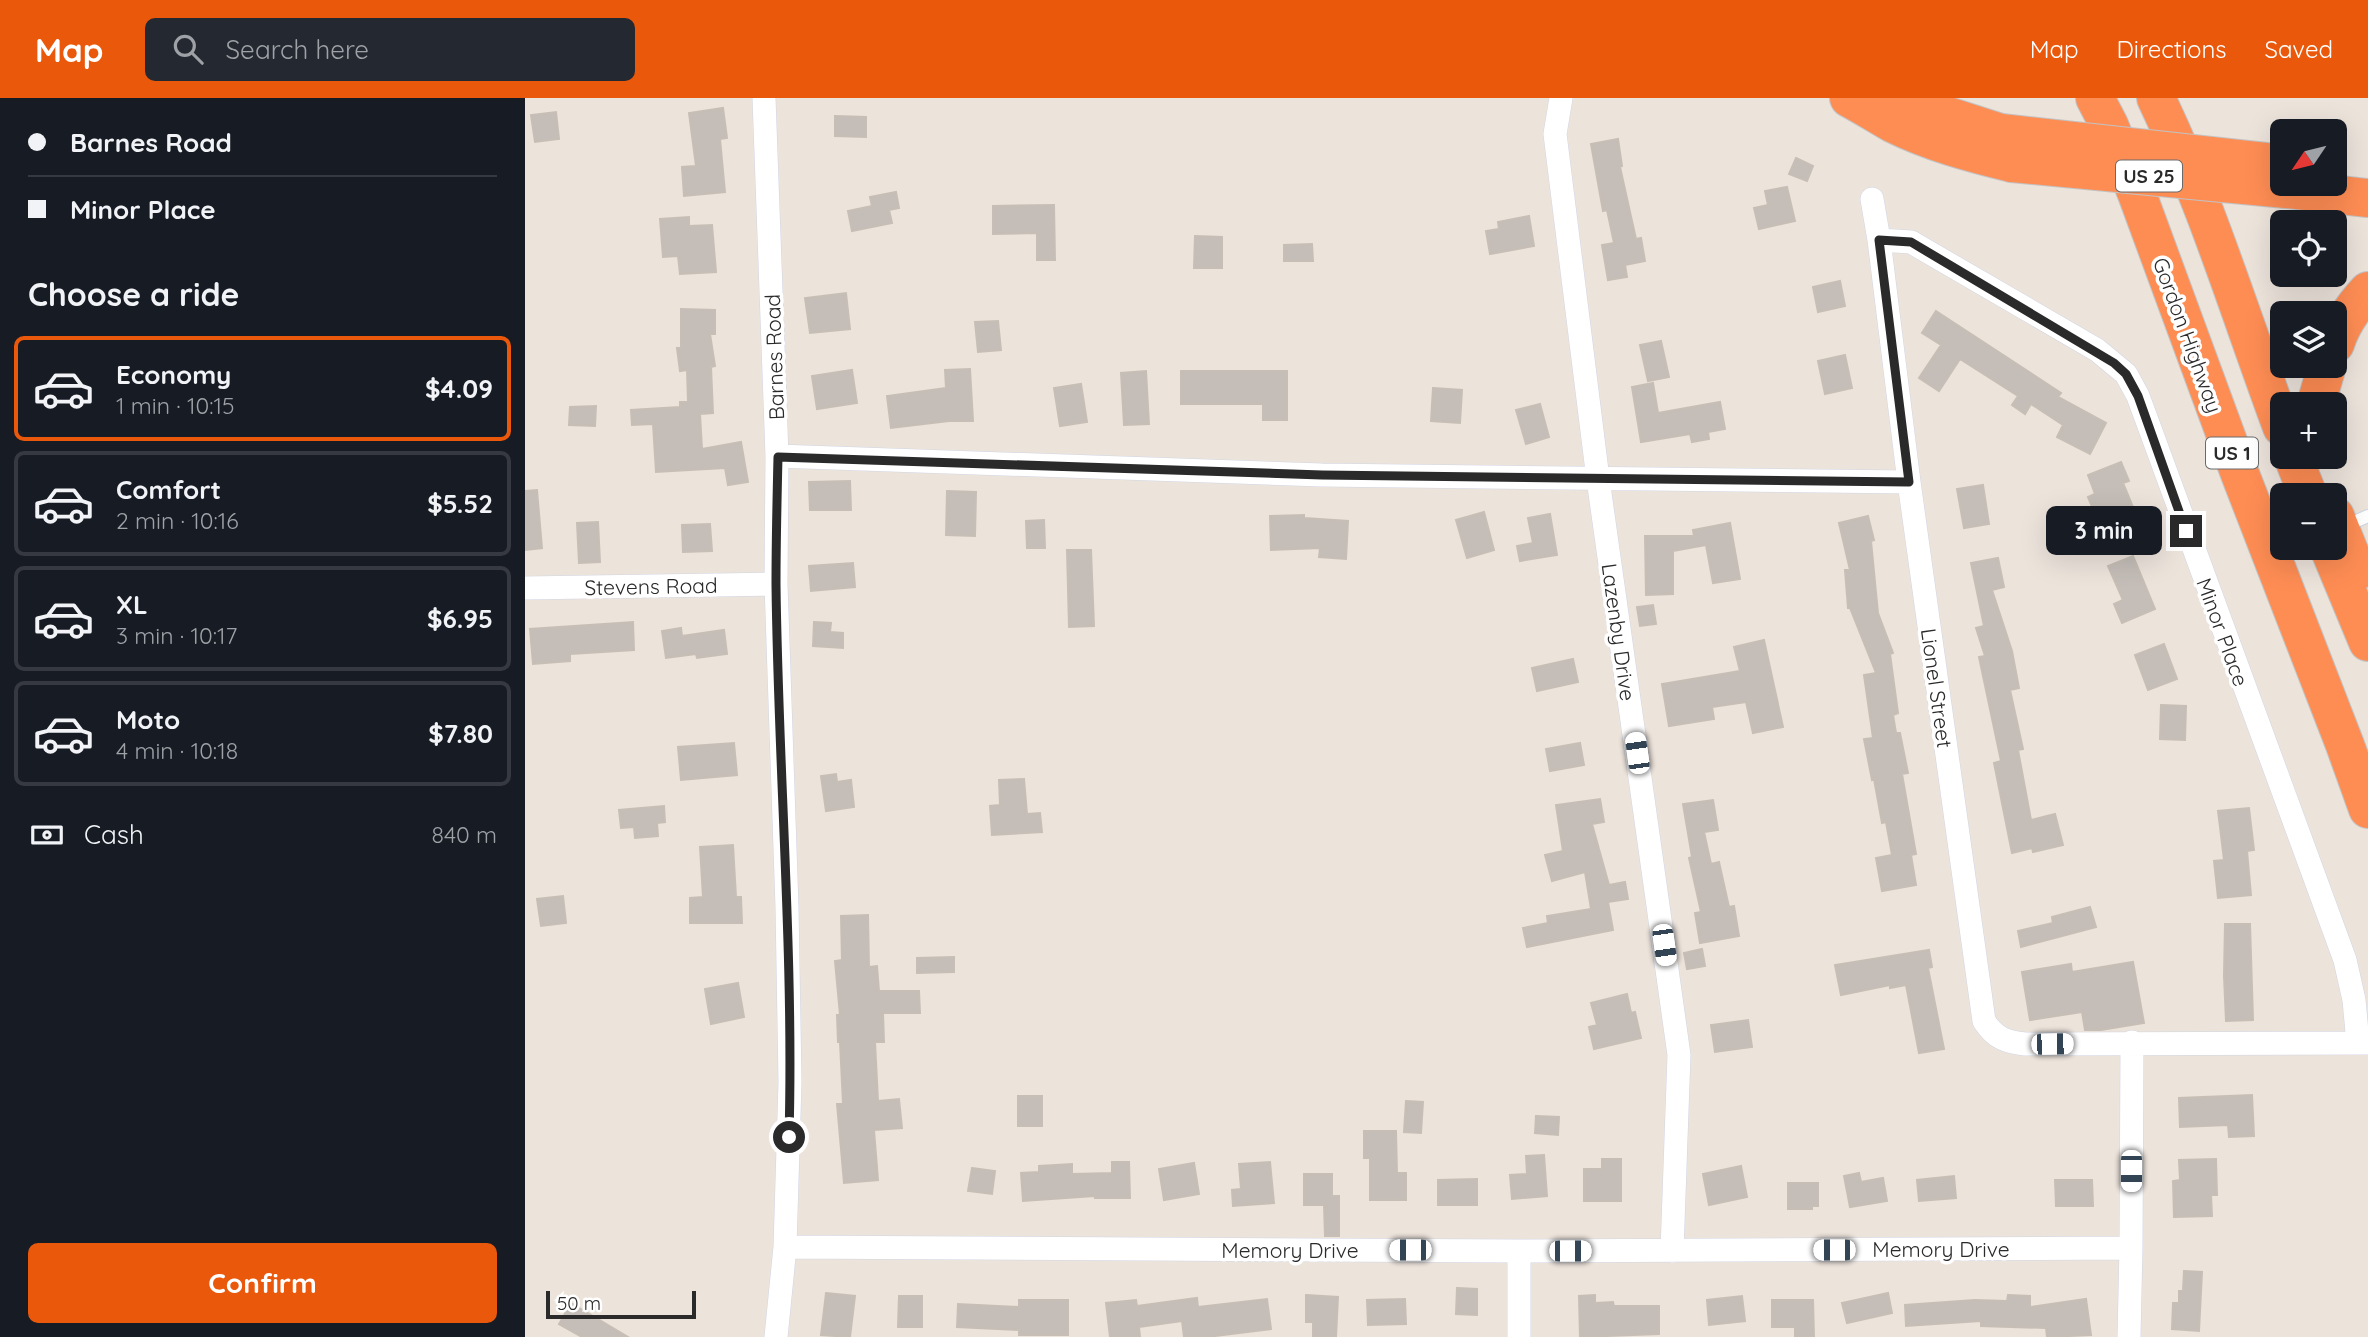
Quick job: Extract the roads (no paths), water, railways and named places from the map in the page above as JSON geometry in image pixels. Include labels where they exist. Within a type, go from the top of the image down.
[{"type":"highway","name":"US 25","points":[[1849,98],[1893,123],[1952,147],[2006,148],[2270,171]]},
{"type":"highway","points":[[1902,98],[2006,148]]},
{"type":"highway","name":"Gordon Highway","points":[[2095,98],[2137,194],[2235,461],[2346,745],[2368,809]]},
{"type":"highway","name":"US 1","points":[[2156,98],[2172,130],[2270,393]]},
{"type":"highway","points":[[2347,170],[2368,173]]},
{"type":"highway","name":"US 25","points":[[2347,192],[2368,198]]},
{"type":"highway","points":[[2347,323],[2358,302],[2368,291]]},
{"type":"highway","points":[[2347,540],[2368,599]]},
{"type":"highway","points":[[2347,551],[2368,642]]},
{"type":"street","name":"Barnes Road","points":[[764,98],[778,457],[776,584],[790,1068],[785,1247],[775,1337]]},
{"type":"street","name":"Lazenby Drive","points":[[1561,98],[1555,134],[1598,479],[1679,1055],[1672,1251]]},
{"type":"street","name":"Lionel Street","points":[[1872,199],[1984,1021],[1995,1036],[2012,1042],[2363,1043]]},
{"type":"street","name":"Minor Place","points":[[1879,240],[1911,242],[2097,351],[2126,374],[2138,396],[2345,960],[2363,1043]]},
{"type":"street","points":[[778,457],[1322,475],[1909,482]]},
{"type":"street","name":"Stevens Road","points":[[525,588],[776,584]]},
{"type":"street","points":[[2129,1337],[2132,1042]]},
{"type":"street","name":"Memory Drive","points":[[785,1247],[1518,1251],[2131,1248]]},
{"type":"street","points":[[1518,1251],[1519,1337]]}]
